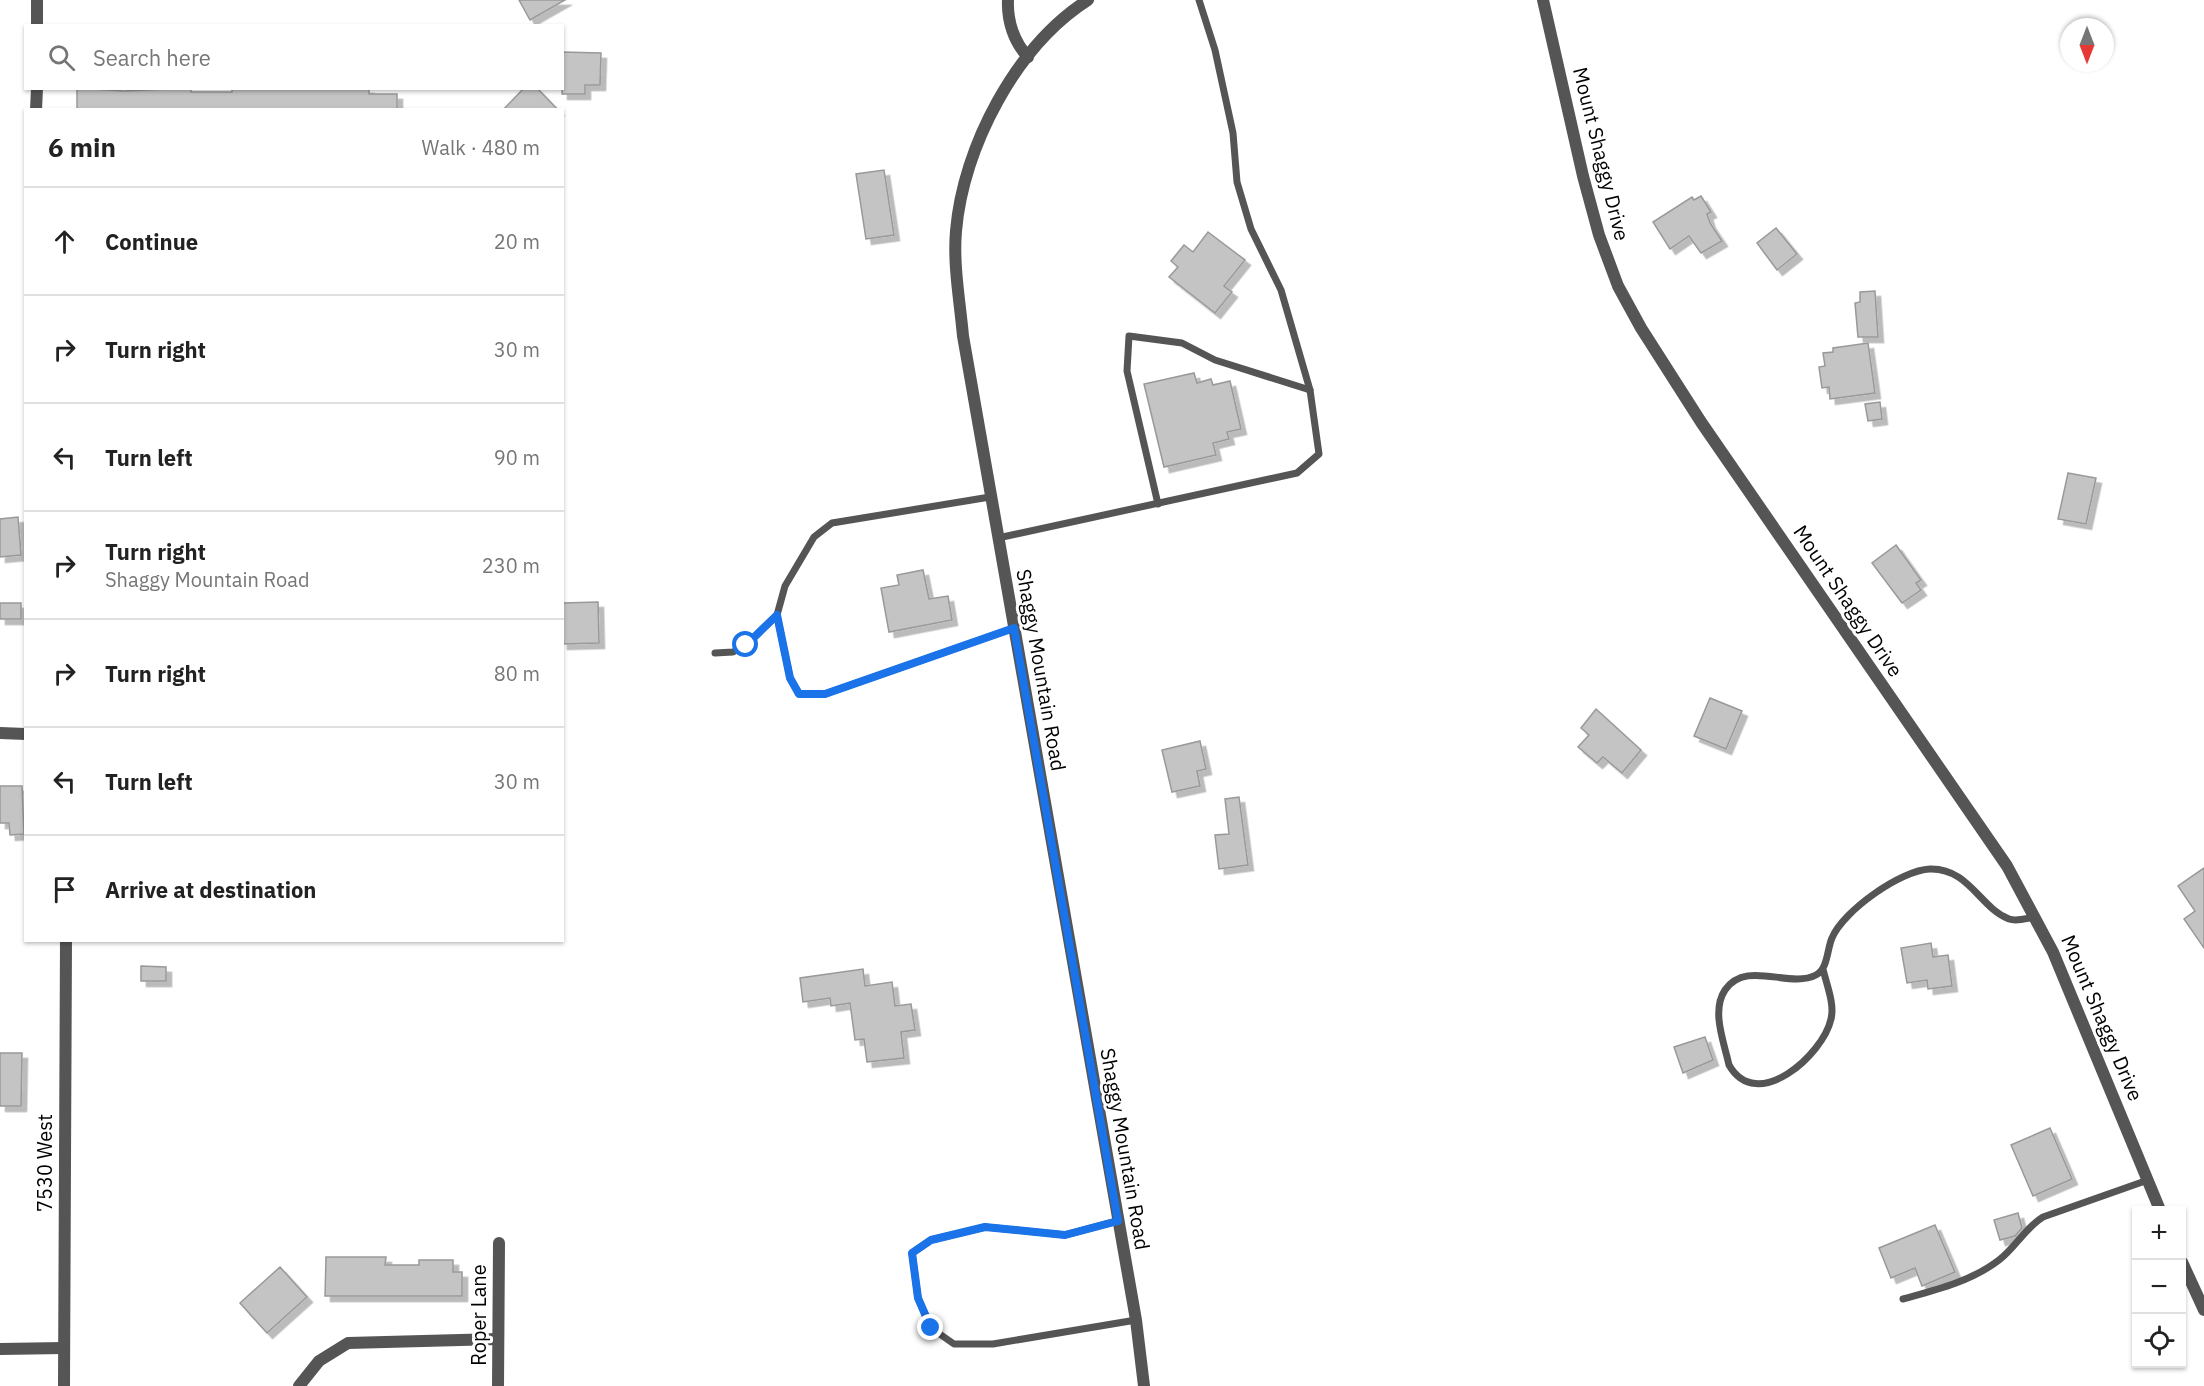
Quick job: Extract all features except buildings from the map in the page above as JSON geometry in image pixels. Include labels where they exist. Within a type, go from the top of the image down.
[{"type":"street","points":[[37,0],[37,24]]},
{"type":"street","points":[[1008,0],[1014,36],[1019,48],[1028,57]]},
{"type":"street","name":"Shaggy Mountain Road","points":[[1088,0],[1070,12],[1028,57],[999,100],[979,138],[961,188],[956,234],[963,336],[1136,1320],[1144,1386]]},
{"type":"street","name":"Mount Shaggy Drive","points":[[1543,0],[1583,176],[1599,235],[1618,286],[1641,328],[1701,422],[2007,866],[2036,916],[2084,1022],[2158,1206]]},
{"type":"street","points":[[36,108],[37,90]]},
{"type":"street","points":[[0,733],[24,734]]},
{"type":"street","name":"7530 West","points":[[64,1386],[66,942]]},
{"type":"street","name":"Roper Lane","points":[[498,1386],[499,1243]]},
{"type":"street","points":[[2186,1273],[2204,1310]]},
{"type":"street","points":[[299,1386],[319,1361],[348,1343],[498,1339]]},
{"type":"street","points":[[0,1348],[64,1348]]},
{"type":"lane","points":[[998,538],[1297,473],[1320,454],[1310,390],[1281,290],[1251,229],[1237,182],[1233,133],[1215,50],[1199,0]]},
{"type":"lane","points":[[1158,504],[1127,371],[1129,336],[1182,343],[1215,360],[1310,390]]},
{"type":"lane","points":[[990,497],[832,523],[814,537],[785,586],[777,615],[790,678],[799,694],[825,694],[1014,628]]},
{"type":"lane","points":[[715,653],[733,652],[746,645],[777,615]]},
{"type":"lane","points":[[1823,969],[1832,1017],[1828,1029],[1809,1056],[1780,1079],[1767,1083],[1744,1080],[1733,1072],[1725,1046],[1719,1010],[1721,996],[1727,987],[1746,976],[1800,978],[1817,975],[1823,969],[1833,937],[1840,926],[1880,891],[1915,870],[1943,870],[1960,878],[2009,919],[2020,920],[2036,916]]},
{"type":"lane","points":[[1903,1299],[1943,1288],[1987,1269],[2001,1259],[2034,1223],[2043,1217],[2148,1180]]},
{"type":"lane","points":[[1118,1221],[1065,1235],[985,1227],[931,1240],[912,1253],[918,1298],[931,1328],[954,1344],[993,1344],[1136,1320]]},
{"type":"route","points":[[746,645],[777,615],[790,678],[799,694],[825,694],[967,642],[1014,628],[1118,1221],[1065,1235],[985,1227],[931,1240],[912,1253],[918,1298],[931,1328]]}]
